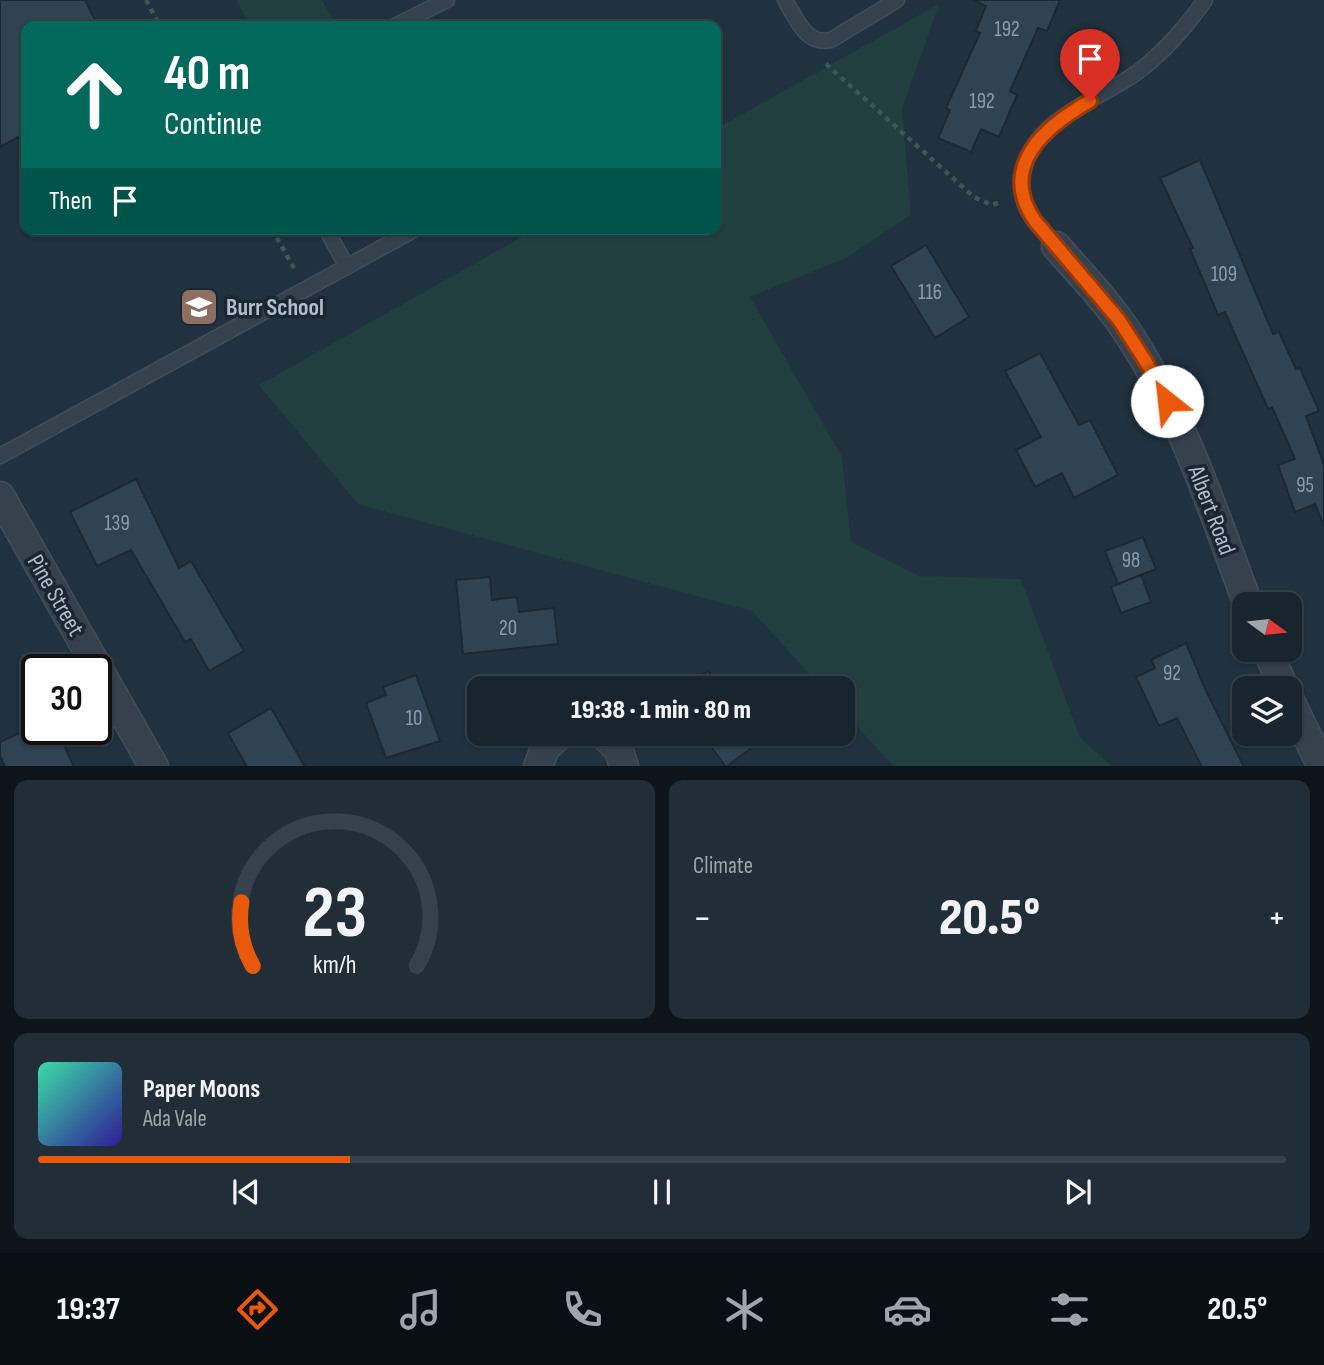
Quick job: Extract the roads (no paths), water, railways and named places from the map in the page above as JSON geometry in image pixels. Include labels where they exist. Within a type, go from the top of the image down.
[{"type":"street","name":"Albert Road","points":[[1056,246],[1119,320],[1160,387],[1188,444],[1244,592]]},
{"type":"street","name":"Pine Street","points":[[1,500],[154,766]]},
{"type":"street","points":[[1302,725],[1322,766]]},
{"type":"street","points":[[538,766],[547,746]]},
{"type":"street","points":[[615,746],[624,766]]},
{"type":"lane","points":[[405,21],[447,0]]},
{"type":"lane","points":[[785,0],[808,35],[820,41],[831,40],[897,0]]},
{"type":"lane","points":[[1056,246],[1029,212],[1022,188],[1026,162],[1034,145],[1072,111],[1125,80],[1152,60],[1180,33],[1205,0]]},
{"type":"lane","points":[[329,235],[347,267]]},
{"type":"lane","points":[[0,456],[405,235]]},
{"type":"place","name":"Burr School","points":[[199,307]]}]
